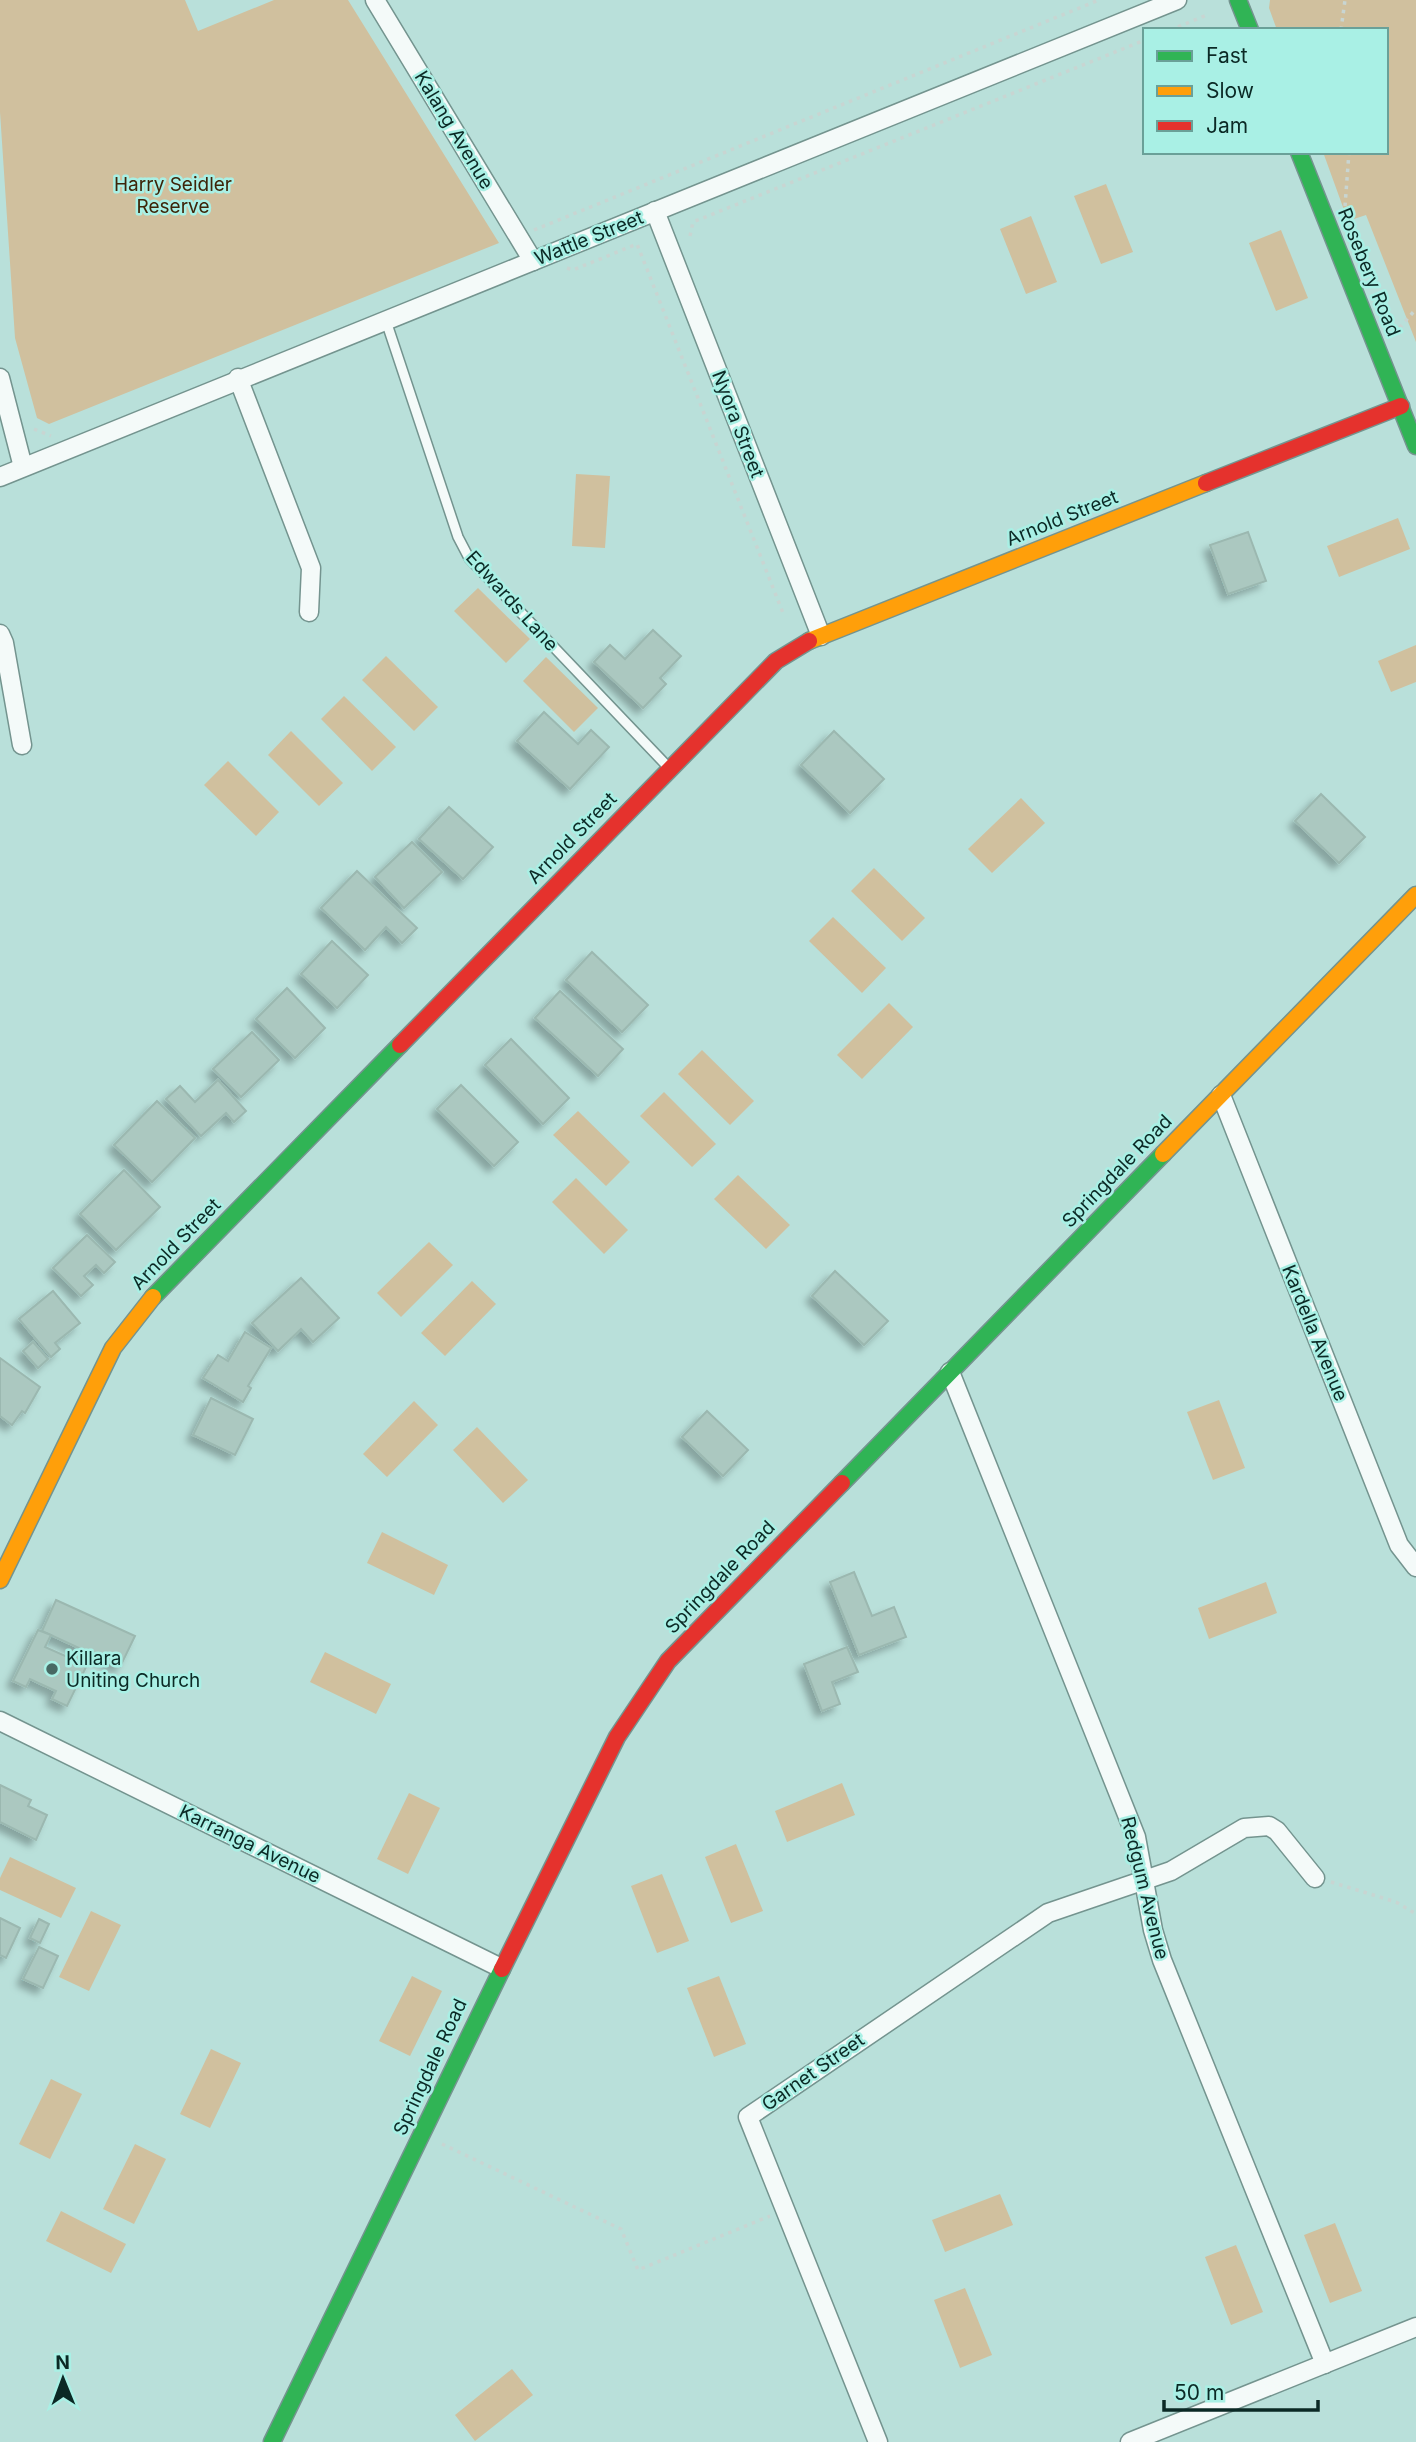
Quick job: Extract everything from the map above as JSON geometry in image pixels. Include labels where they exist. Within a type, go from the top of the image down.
[{"type":"main road","points":[[1238,0],[1249,28]]},
{"type":"main road","name":"Rosebery Road","points":[[1300,154],[1416,446]]},
{"type":"main road","name":"Arnold Street","points":[[0,1580],[113,1348],[145,1305],[776,661],[796,647],[821,636],[1401,407]]},
{"type":"main road","name":"Springdale Road","points":[[272,2442],[422,2134],[499,1968],[617,1737],[668,1661],[1416,895]]},
{"type":"street","name":"Kalang Avenue","points":[[374,0],[533,261]]},
{"type":"street","name":"Wattle Street","points":[[0,477],[238,377],[533,261],[1177,0]]},
{"type":"street","name":"Nyora Street","points":[[655,211],[821,636]]},
{"type":"street","points":[[238,377],[311,568],[309,612]]},
{"type":"street","points":[[0,378],[23,467]]},
{"type":"street","points":[[0,634],[4,643],[22,745]]},
{"type":"street","name":"Kardella Avenue","points":[[1221,1095],[1399,1545],[1416,1567]]},
{"type":"street","name":"Redgum Avenue","points":[[950,1372],[1136,1837],[1153,1930],[1162,1960],[1325,2364]]},
{"type":"street","name":"Karranga Avenue","points":[[0,1721],[499,1968]]},
{"type":"street","points":[[1145,1879],[1171,1871],[1232,1834],[1256,1825],[1269,1826],[1277,1831],[1315,1878]]},
{"type":"street","name":"Garnet Street","points":[[878,2442],[748,2117],[1048,1913],[1145,1879]]},
{"type":"street","points":[[1130,2442],[1416,2327]]},
{"type":"lane","name":"Edwards Lane","points":[[385,319],[458,537],[469,558],[670,769]]},
{"type":"path","points":[[533,231],[1099,0]]},
{"type":"path","points":[[1341,28],[1345,0]]},
{"type":"path","points":[[1175,28],[1207,15]]},
{"type":"path","points":[[690,236],[693,222],[1143,41]]},
{"type":"path","points":[[637,244],[783,613]]},
{"type":"path","points":[[1378,352],[1416,309]]},
{"type":"path","points":[[1315,1878],[1396,1902],[1416,1914]]},
{"type":"path","points":[[422,2134],[621,2229],[638,2270],[784,2210]]},
{"type":"green space","name":"Harry Seidler Reserve","points":[[0,0],[185,0],[198,31],[274,0],[348,0],[499,243],[49,424],[37,418],[15,338],[0,112]]},
{"type":"green space","points":[[1270,0],[1416,0],[1416,342],[1366,215],[1348,221],[1324,154],[1388,154],[1388,28],[1276,28],[1269,8]]},
{"type":"green space","points":[[1106,184],[1133,252],[1101,264],[1074,196]]},
{"type":"green space","points":[[1031,216],[1057,282],[1026,294],[1000,229]]},
{"type":"green space","points":[[1281,230],[1308,298],[1276,311],[1249,243]]},
{"type":"green space","points":[[576,474],[610,476],[605,548],[572,546]]},
{"type":"green space","points":[[1398,518],[1410,549],[1339,577],[1327,546]]},
{"type":"green space","points":[[478,588],[530,639],[506,663],[454,611]]},
{"type":"green space","points":[[1416,645],[1416,682],[1391,692],[1378,661]]},
{"type":"green space","points":[[386,656],[438,707],[414,731],[362,680]]},
{"type":"green space","points":[[546,657],[598,708],[574,732],[523,681]]},
{"type":"green space","points":[[344,696],[396,747],[372,771],[321,719]]},
{"type":"green space","points":[[291,731],[343,783],[319,806],[268,755]]},
{"type":"green space","points":[[228,761],[279,812],[256,836],[204,785]]},
{"type":"green space","points":[[1021,798],[1045,823],[992,873],[968,849]]},
{"type":"green space","points":[[874,868],[925,918],[902,941],[851,891]]},
{"type":"green space","points":[[833,917],[886,968],[862,993],[809,941]]},
{"type":"green space","points":[[889,1003],[913,1027],[862,1079],[837,1055]]},
{"type":"green space","points":[[702,1050],[754,1101],[730,1125],[678,1074]]},
{"type":"green space","points":[[664,1092],[716,1144],[692,1167],[640,1116]]},
{"type":"green space","points":[[578,1111],[630,1162],[606,1186],[553,1135]]},
{"type":"green space","points":[[738,1175],[790,1225],[766,1249],[714,1199]]},
{"type":"green space","points":[[576,1178],[628,1230],[604,1254],[552,1202]]},
{"type":"green space","points":[[429,1242],[453,1265],[401,1317],[377,1293]]},
{"type":"green space","points":[[472,1281],[496,1304],[445,1356],[421,1333]]},
{"type":"green space","points":[[1219,1400],[1245,1468],[1213,1480],[1187,1412]]},
{"type":"green space","points":[[414,1401],[438,1425],[387,1477],[363,1454]]},
{"type":"green space","points":[[477,1427],[528,1480],[503,1503],[453,1450]]},
{"type":"green space","points":[[382,1532],[448,1565],[434,1595],[367,1563]]},
{"type":"green space","points":[[1266,1582],[1277,1613],[1209,1639],[1198,1608]]},
{"type":"green space","points":[[325,1652],[391,1684],[376,1714],[310,1682]]},
{"type":"green space","points":[[842,1783],[855,1815],[787,1842],[775,1811]]},
{"type":"green space","points":[[409,1793],[440,1808],[408,1874],[377,1859]]},
{"type":"green space","points":[[736,1844],[763,1911],[731,1923],[705,1857]]},
{"type":"green space","points":[[10,1857],[76,1888],[61,1918],[0,1890],[0,1878]]},
{"type":"green space","points":[[662,1874],[689,1941],[657,1953],[631,1886]]},
{"type":"green space","points":[[91,1911],[121,1925],[89,1991],[59,1977]]},
{"type":"green space","points":[[412,1976],[442,1991],[410,2056],[379,2041]]},
{"type":"green space","points":[[719,1976],[746,2044],[714,2057],[687,1988]]},
{"type":"green space","points":[[211,2049],[241,2063],[210,2128],[180,2114]]},
{"type":"green space","points":[[51,2079],[82,2094],[50,2159],[19,2144]]},
{"type":"green space","points":[[135,2144],[166,2159],[134,2224],[103,2209]]},
{"type":"green space","points":[[1000,2194],[1013,2225],[945,2252],[932,2220]]},
{"type":"green space","points":[[61,2211],[126,2244],[111,2273],[46,2241]]},
{"type":"green space","points":[[1335,2223],[1362,2291],[1330,2303],[1304,2235]]},
{"type":"green space","points":[[1236,2245],[1263,2312],[1231,2325],[1205,2257]]},
{"type":"green space","points":[[965,2288],[992,2355],[960,2368],[934,2300]]},
{"type":"green space","points":[[512,2369],[533,2395],[475,2441],[455,2415]]},
{"type":"building","points":[[1248,532],[1266,581],[1228,594],[1210,545]]},
{"type":"building","points":[[653,630],[681,656],[660,678],[666,684],[643,708],[594,662],[610,645],[625,659]]},
{"type":"building","points":[[544,712],[578,744],[591,730],[609,747],[570,789],[517,741]]},
{"type":"building","points":[[834,731],[884,779],[850,813],[801,765]]},
{"type":"building","points":[[1321,794],[1365,837],[1339,863],[1295,821]]},
{"type":"building","points":[[449,807],[493,847],[463,879],[419,839]]},
{"type":"building","points":[[412,842],[442,872],[404,908],[375,877]]},
{"type":"building","points":[[357,871],[417,928],[402,943],[386,927],[365,950],[321,908]]},
{"type":"building","points":[[332,941],[368,975],[337,1008],[301,974]]},
{"type":"building","points":[[592,952],[648,1005],[622,1032],[566,980]]},
{"type":"building","points":[[287,988],[325,1028],[295,1058],[256,1019]]},
{"type":"building","points":[[560,991],[623,1049],[598,1076],[535,1018]]},
{"type":"building","points":[[252,1032],[279,1060],[241,1097],[213,1069]]},
{"type":"building","points":[[511,1039],[569,1098],[543,1124],[485,1065]]},
{"type":"building","points":[[218,1080],[246,1111],[234,1122],[226,1113],[201,1136],[166,1099],[180,1086],[195,1102]]},
{"type":"building","points":[[461,1085],[518,1142],[494,1166],[437,1109]]},
{"type":"building","points":[[157,1101],[195,1138],[152,1182],[114,1145]]},
{"type":"building","points":[[124,1170],[160,1207],[116,1250],[80,1214]]},
{"type":"building","points":[[87,1235],[115,1262],[104,1273],[96,1265],[84,1276],[93,1285],[81,1296],[53,1268]]},
{"type":"building","points":[[835,1271],[888,1321],[864,1345],[812,1296]]},
{"type":"building","points":[[301,1278],[339,1318],[313,1342],[301,1329],[278,1351],[252,1323]]},
{"type":"building","points":[[53,1291],[80,1323],[55,1343],[60,1349],[51,1357],[19,1319]]},
{"type":"building","points":[[245,1332],[271,1348],[248,1386],[251,1388],[243,1402],[203,1378],[218,1355],[228,1361]]},
{"type":"building","points":[[33,1342],[48,1359],[38,1368],[23,1351]]},
{"type":"building","points":[[0,1358],[40,1387],[25,1413],[22,1411],[12,1425],[0,1416]]},
{"type":"building","points":[[211,1398],[253,1419],[235,1455],[193,1435]]},
{"type":"building","points":[[707,1411],[748,1450],[723,1476],[682,1437]]},
{"type":"building","points":[[854,1572],[872,1616],[894,1607],[906,1637],[859,1655],[830,1582]]},
{"type":"building","points":[[56,1600],[135,1636],[120,1667],[42,1631]]},
{"type":"building","name":"Killara Uniting Church","points":[[38,1630],[51,1635],[45,1647],[72,1659],[77,1650],[91,1657],[67,1706],[52,1699],[56,1691],[30,1679],[26,1687],[13,1681]]},
{"type":"building","points":[[847,1647],[858,1672],[832,1682],[840,1704],[822,1711],[804,1664]]},
{"type":"building","points":[[0,1785],[31,1800],[28,1806],[47,1815],[36,1840],[0,1822]]},
{"type":"building","points":[[0,1918],[20,1928],[6,1958],[0,1955]]},
{"type":"building","points":[[39,1919],[49,1924],[40,1943],[30,1938]]},
{"type":"building","points":[[39,1947],[58,1956],[43,1988],[23,1979]]},
{"type":"traffic: fast","points":[[1238,0],[1249,28]]},
{"type":"traffic: fast","points":[[1300,154],[1416,446]]},
{"type":"traffic: fast","points":[[153,1297],[400,1045]]},
{"type":"traffic: fast","points":[[842,1483],[1163,1154]]},
{"type":"traffic: fast","points":[[272,2442],[502,1969]]},
{"type":"traffic: slow","points":[[809,641],[1206,483]]},
{"type":"traffic: slow","points":[[1163,1154],[1416,895]]},
{"type":"traffic: slow","points":[[0,1580],[113,1348],[153,1297]]},
{"type":"traffic: jam","points":[[1206,483],[1401,406]]},
{"type":"traffic: jam","points":[[400,1045],[776,661],[809,641]]},
{"type":"traffic: jam","points":[[502,1969],[617,1737],[668,1661],[842,1483]]},
{"type":"place","name":"Killara Uniting Church","points":[[52,1669]]}]
